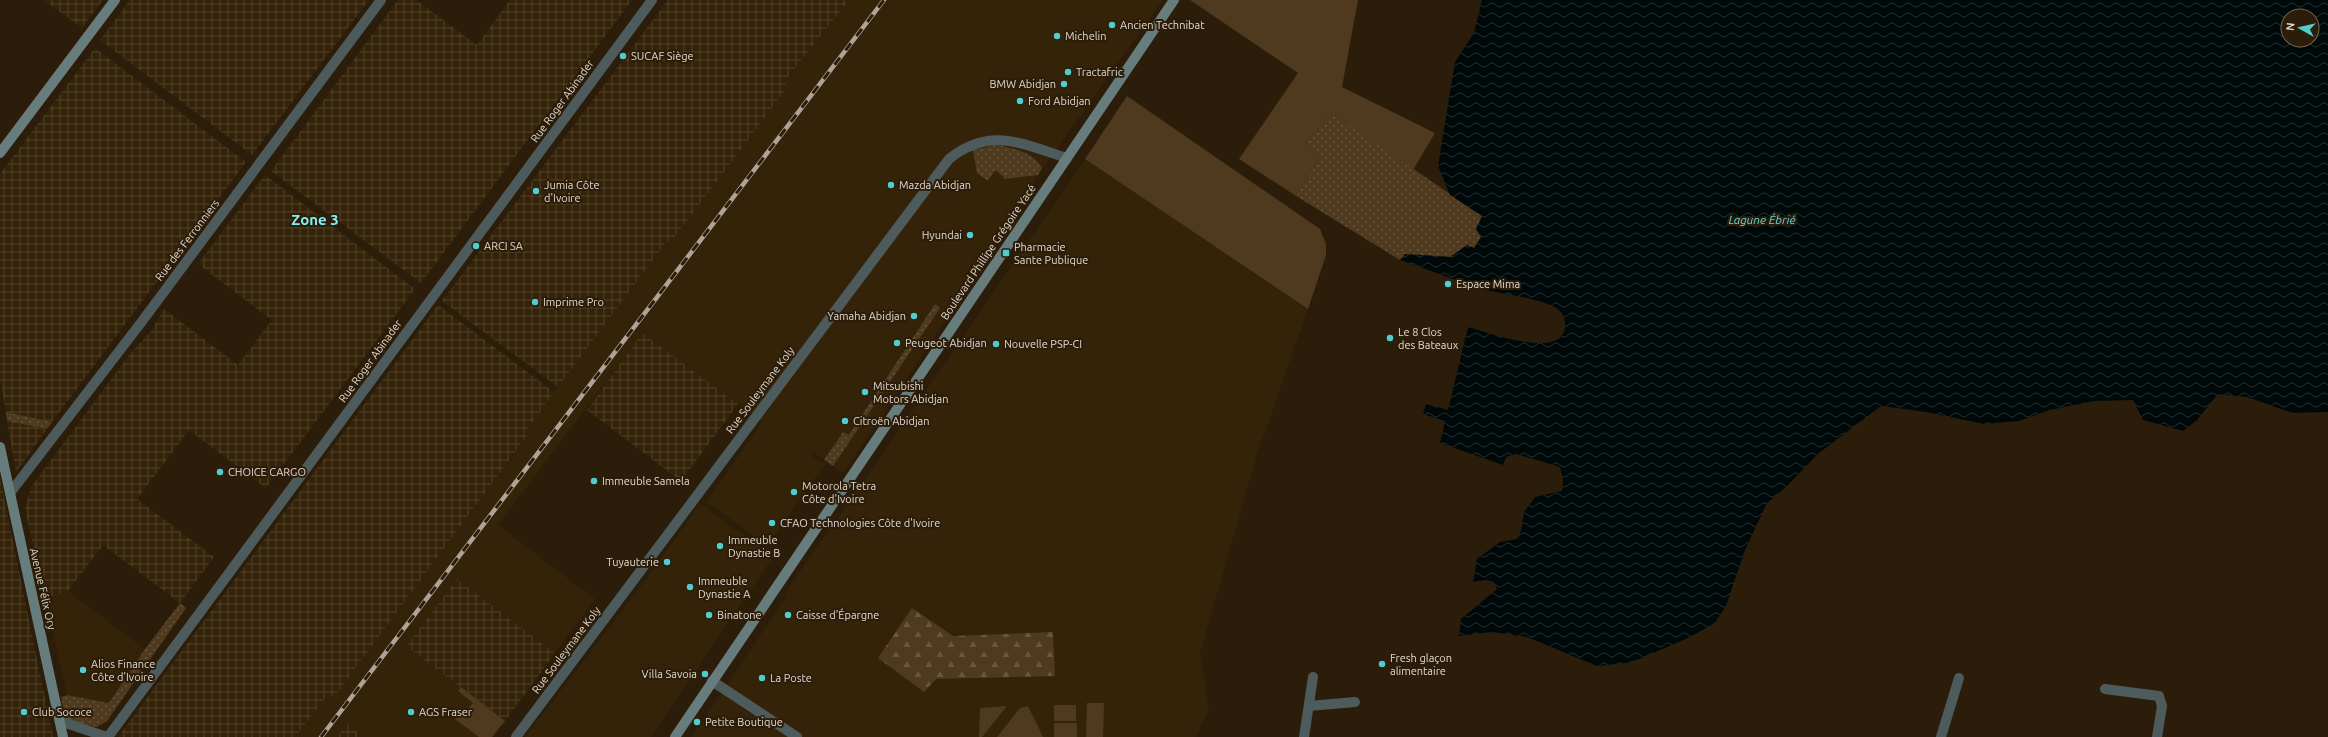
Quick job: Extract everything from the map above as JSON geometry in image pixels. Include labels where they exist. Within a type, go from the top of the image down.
[{"type":"main road","points":[[0,153],[115,0]]},
{"type":"main road","name":"Boulevard Phillipe Grégoire Yacé","points":[[675,737],[1174,0]]},
{"type":"main road","name":"Avenue Félix Ory","points":[[0,446],[63,737]]},
{"type":"street","name":"Rue des Ferronniers","points":[[10,493],[140,324],[381,0]]},
{"type":"street","name":"Rue Roger Abinader","points":[[107,737],[652,0]]},
{"type":"street","name":"Rue Souleymane Koly","points":[[516,737],[949,159],[967,146],[997,139],[1030,146],[1067,158]]},
{"type":"street","points":[[1304,737],[1314,677]]},
{"type":"street","points":[[1941,737],[1959,678]]},
{"type":"street","points":[[712,682],[797,737]]},
{"type":"street","points":[[2105,689],[2159,696],[2162,706],[2157,737]]},
{"type":"street","points":[[1309,706],[1355,702]]},
{"type":"street","points":[[60,721],[107,737]]},
{"type":"shaded area","points":[[44,0],[103,0],[82,28]]},
{"type":"shaded area","points":[[130,0],[369,0],[252,155],[100,40]]},
{"type":"shaded area","points":[[398,0],[416,0],[477,45],[510,0],[632,0],[421,283],[271,171]]},
{"type":"shaded area","points":[[668,0],[849,0],[784,82],[788,86],[730,164],[670,243],[667,241],[558,387],[442,301]]},
{"type":"shaded area","points":[[849,0],[1163,0],[1038,175],[1004,234],[843,473],[813,452],[810,455],[825,464],[768,545],[706,502],[762,422],[642,334],[498,525],[595,599],[555,653],[457,579],[406,645],[505,721],[492,737],[363,737],[347,725],[337,737],[295,737],[329,693],[334,696],[527,437],[523,434],[667,241],[670,243],[730,164],[788,86],[784,82]]},
{"type":"shaded area","points":[[95,48],[246,162],[52,422],[6,412],[0,379],[0,174]]},
{"type":"shaded area","points":[[1085,159],[1308,309],[1258,451],[1200,653],[1209,709],[1196,737],[692,737],[786,597],[784,595]]},
{"type":"shaded area","points":[[265,175],[415,289],[266,488],[189,430],[137,499],[214,557],[180,603],[103,545],[68,591],[45,598],[25,509],[31,487],[130,354],[151,331],[164,309],[238,365],[272,320],[198,264]]},
{"type":"shaded area","points":[[438,305],[554,392],[524,434],[527,436],[334,697],[329,693],[295,737],[118,737]]},
{"type":"shaded area","points":[[642,333],[738,404],[681,481],[587,410]]},
{"type":"shaded area","points":[[7,421],[47,429],[16,472]]},
{"type":"shaded area","points":[[0,476],[4,498],[53,737],[0,737]]},
{"type":"shaded area","points":[[700,503],[773,557],[651,737],[525,737],[648,577]]},
{"type":"shaded area","points":[[457,579],[555,653],[505,721],[406,646]]},
{"type":"shaded area","points":[[68,591],[145,649],[109,703],[67,695],[45,598]]},
{"type":"shaded area","points":[[347,724],[363,737],[337,737]]},
{"type":"green space","points":[[1190,0],[1358,0],[1342,87],[1435,133],[1413,170],[1332,113],[1306,143],[1319,159],[1296,196],[1239,159],[1298,73]]},
{"type":"green space","points":[[1127,96],[1320,229],[1326,244],[1326,255],[1308,309],[1085,159]]},
{"type":"green space","points":[[1332,113],[1482,216],[1482,237],[1474,248],[1467,245],[1451,257],[1406,254],[1400,260],[1296,196],[1319,159],[1306,143]]},
{"type":"green space","points":[[996,145],[1028,154],[1034,158],[1042,168],[1038,175],[1003,179],[1004,177],[995,170],[988,181],[977,173],[973,150]]},
{"type":"green space","points":[[935,304],[940,308],[833,466],[824,460],[843,432],[849,435]]},
{"type":"green space","points":[[6,412],[52,422],[47,429],[7,421]]},
{"type":"green space","points":[[180,603],[186,608],[107,721],[97,727],[69,721],[64,713],[61,697],[67,695],[109,703],[145,649]]},
{"type":"green space","points":[[912,608],[953,636],[1053,632],[1055,676],[936,679],[924,692],[878,658]]},
{"type":"green space","points":[[461,687],[505,721],[492,737],[479,737],[455,719],[464,708],[467,710],[473,703],[458,691]]},
{"type":"green space","points":[[1087,703],[1104,703],[1103,737],[1086,737]]},
{"type":"green space","points":[[1054,705],[1076,705],[1076,721],[1054,721]]},
{"type":"green space","points":[[1007,706],[982,737],[979,737],[980,708]]},
{"type":"green space","points":[[1028,706],[1043,737],[997,737],[1020,708]]},
{"type":"green space","points":[[1054,723],[1077,723],[1077,737],[1054,737]]},
{"type":"water","name":"Lagune Ébrié","points":[[1482,0],[2328,0],[2328,412],[2292,413],[2247,397],[2218,394],[2197,420],[2183,431],[2143,420],[2133,400],[2095,401],[2050,410],[2019,421],[1984,424],[1926,412],[1881,406],[1819,453],[1787,486],[1767,503],[1745,550],[1726,606],[1714,624],[1688,638],[1642,658],[1626,663],[1597,666],[1527,637],[1492,632],[1459,636],[1461,619],[1497,589],[1494,582],[1486,580],[1473,582],[1477,559],[1500,542],[1517,539],[1521,531],[1524,512],[1535,497],[1562,491],[1563,479],[1560,467],[1516,454],[1506,457],[1503,465],[1440,443],[1445,421],[1423,414],[1426,404],[1448,410],[1468,327],[1506,338],[1537,343],[1551,342],[1560,337],[1565,328],[1565,321],[1563,314],[1560,311],[1544,303],[1478,288],[1400,260],[1405,254],[1450,257],[1467,245],[1474,248],[1481,237],[1476,229],[1482,216],[1450,195],[1438,166],[1455,62],[1474,33]]},
{"type":"railway","points":[[321,737],[884,0]]},
{"type":"place","name":"Ancien Technibat","points":[[1112,25]]},
{"type":"place","name":"Michelin","points":[[1057,36]]},
{"type":"place","name":"SUCAF Siège","points":[[623,56]]},
{"type":"place","name":"Tractafric","points":[[1068,72]]},
{"type":"place","name":"BMW Abidjan","points":[[1064,84]]},
{"type":"place","name":"Ford Abidjan","points":[[1020,101]]},
{"type":"place","name":"Mazda Abidjan","points":[[891,185]]},
{"type":"place","name":"Jumia Côte d'Ivoire","points":[[536,191]]},
{"type":"place","name":"Hyundai","points":[[970,235]]},
{"type":"place","name":"ARCI SA","points":[[476,246]]},
{"type":"place","name":"Pharmacie Sante Publique","points":[[1006,253]]},
{"type":"place","name":"Espace Mima","points":[[1448,284]]},
{"type":"place","name":"Imprime Pro","points":[[535,302]]},
{"type":"place","name":"Yamaha Abidjan","points":[[914,316]]},
{"type":"place","name":"Le 8 Clos des Bateaux","points":[[1390,338]]},
{"type":"place","name":"Peugeot Abidjan","points":[[897,343]]},
{"type":"place","name":"Nouvelle PSP-CI","points":[[996,344]]},
{"type":"place","name":"Mitsubishi Motors Abidjan","points":[[865,392]]},
{"type":"place","name":"Citroën Abidjan","points":[[845,421]]},
{"type":"place","name":"CHOICE CARGO","points":[[220,472]]},
{"type":"place","name":"Immeuble Samela","points":[[594,481]]},
{"type":"place","name":"Motorola Tetra Côte d'Ivoire","points":[[794,492]]},
{"type":"place","name":"CFAO Technologies Côte d'Ivoire","points":[[772,523]]},
{"type":"place","name":"Immeuble Dynastie B","points":[[720,546]]},
{"type":"place","name":"Tuyauterie","points":[[667,562]]},
{"type":"place","name":"Immeuble Dynastie A","points":[[690,587]]},
{"type":"place","name":"Binatone","points":[[709,615]]},
{"type":"place","name":"Caisse d'Épargne","points":[[788,615]]},
{"type":"place","name":"Fresh glaçon alimentaire","points":[[1382,664]]},
{"type":"place","name":"Alios Finance Côte d’Ivoire","points":[[83,670]]},
{"type":"place","name":"Villa Savoia","points":[[705,674]]},
{"type":"place","name":"La Poste","points":[[762,678]]},
{"type":"place","name":"Club Sococe","points":[[24,712]]},
{"type":"place","name":"AGS Fraser","points":[[411,712]]},
{"type":"place","name":"Petite Boutique","points":[[697,722]]},
{"type":"district","name":"Zone 3","points":[[315,220]]}]
